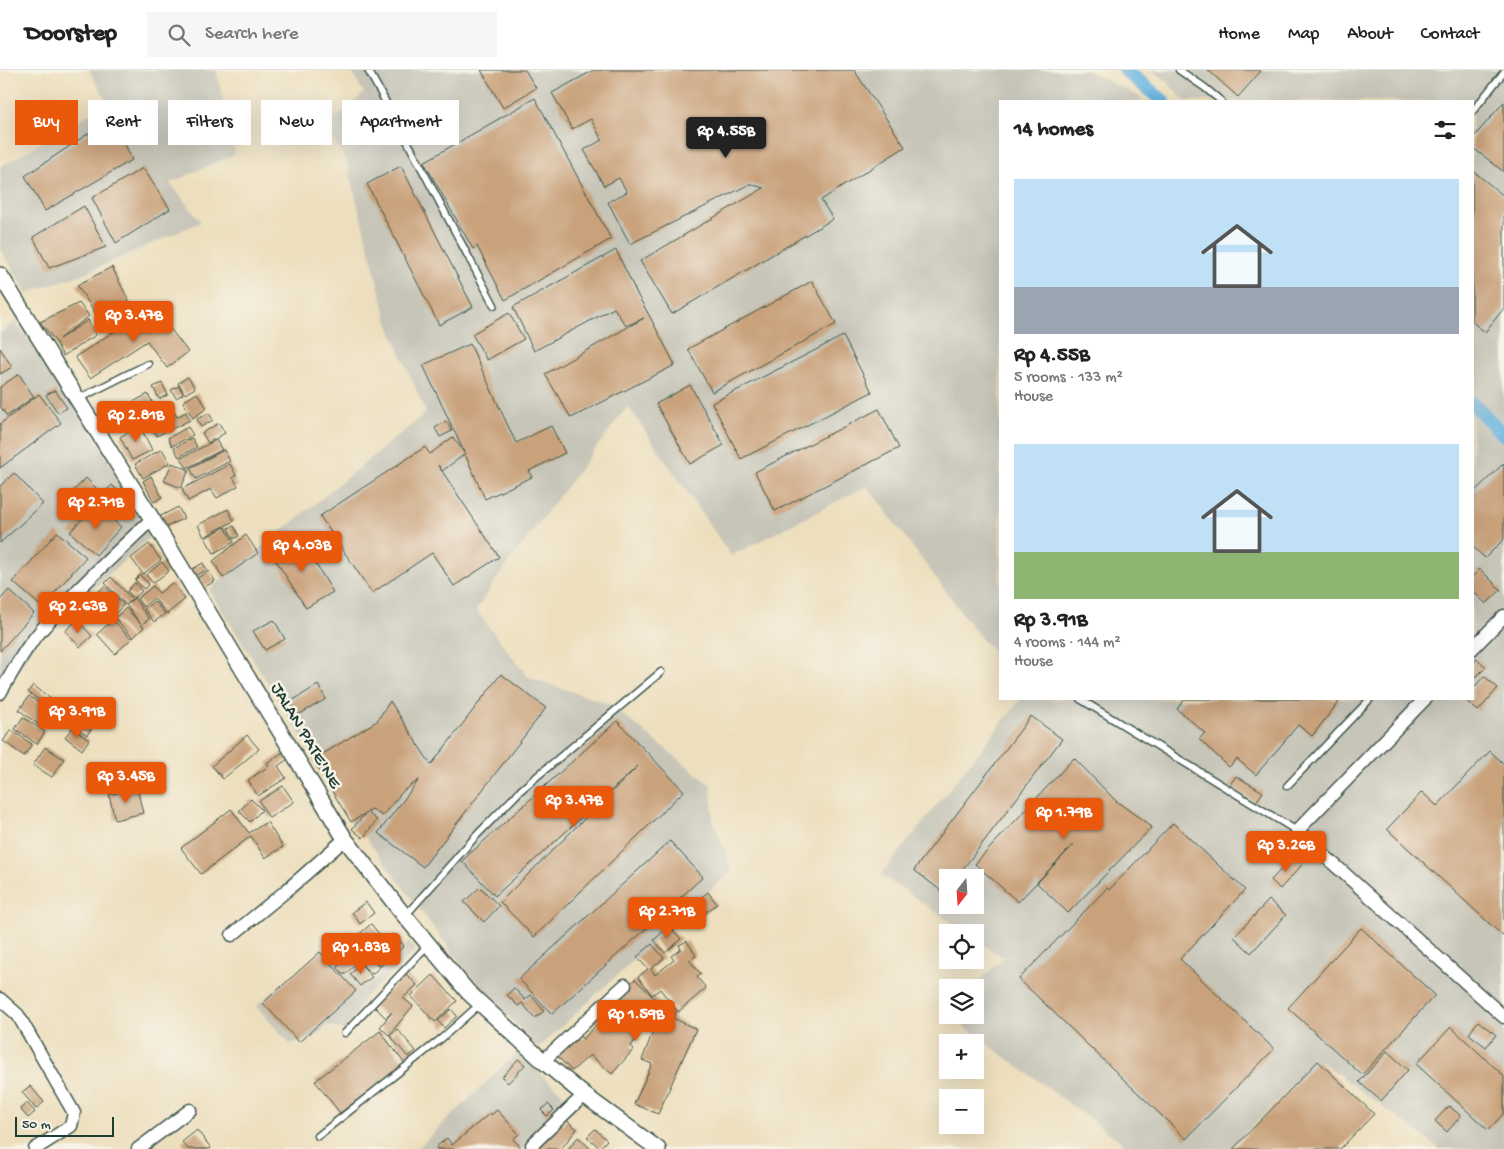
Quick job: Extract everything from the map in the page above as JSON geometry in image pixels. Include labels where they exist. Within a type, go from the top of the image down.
[{"type":"street","name":"JALAN PATE'NE","points":[[0,275],[152,519],[345,839],[405,917],[480,1004],[584,1095],[658,1149]]},
{"type":"street","points":[[0,693],[30,645],[43,629],[85,584],[152,519]]},
{"type":"street","points":[[1474,647],[1501,622]]},
{"type":"street","points":[[1424,700],[1297,831],[1504,1017]]},
{"type":"street","points":[[232,935],[345,839]]},
{"type":"street","points":[[543,1061],[625,985]]},
{"type":"street","points":[[0,999],[18,1015],[74,1113],[72,1126],[35,1149]]},
{"type":"street","points":[[532,1145],[584,1095]]},
{"type":"street","points":[[138,1149],[190,1110]]},
{"type":"lane","points":[[368,70],[494,305]]},
{"type":"lane","points":[[1179,70],[1220,100]]},
{"type":"lane","points":[[1474,110],[1504,72]]},
{"type":"lane","points":[[77,399],[148,364]]},
{"type":"lane","points":[[405,917],[476,836],[522,789],[660,672]]},
{"type":"lane","points":[[1082,700],[1297,831]]},
{"type":"lane","points":[[1287,786],[1369,700]]},
{"type":"lane","points":[[345,1033],[428,945]]},
{"type":"lane","points":[[318,1136],[434,1044],[480,1004]]},
{"type":"shaded area","points":[[89,70],[216,70],[223,100],[168,100],[168,145],[233,145],[235,154],[170,183],[201,222],[85,273],[27,293],[0,248],[0,167],[37,145],[78,145],[78,121],[88,115],[88,145],[158,145],[158,100],[106,100]]},
{"type":"shaded area","points":[[351,70],[1086,70],[1143,100],[999,100],[999,656],[983,641],[867,486],[731,556],[628,406],[500,574],[476,610],[528,677],[609,704],[711,785],[713,820],[732,870],[538,1048],[464,968],[363,834],[351,822],[315,757],[209,590],[426,413],[388,323],[347,163],[332,135],[332,122],[342,113],[342,145],[459,145],[459,100],[356,100],[364,93]]},
{"type":"shaded area","points":[[1151,70],[1504,70],[1504,1149],[1440,1149],[1319,1060],[1230,1149],[1131,1149],[984,1041],[984,1034],[974,1034],[960,1024],[984,1024],[984,979],[981,979],[1003,958],[984,945],[984,924],[954,924],[939,914],[984,914],[984,869],[939,869],[939,914],[881,875],[1020,700],[1474,700],[1474,100],[1184,100],[1161,76]]},
{"type":"shaded area","points":[[15,322],[57,377],[105,453],[151,536],[40,638],[0,696],[0,333]]},
{"type":"shaded area","points":[[409,942],[416,950],[365,997],[346,1031],[328,1025],[313,1038],[290,1044],[256,1006],[325,948],[367,987]]},
{"type":"shaded area","points":[[517,1053],[564,1095],[529,1145],[524,1149],[417,1149]]},
{"type":"building","points":[[481,70],[525,70],[536,88],[503,108]]},
{"type":"building","points":[[594,70],[854,70],[905,147],[821,200],[833,219],[672,314],[640,261],[764,188],[750,184],[630,244],[608,202],[627,192],[619,178],[604,186],[584,150],[602,140],[591,119],[572,129],[552,93]]},
{"type":"building","points":[[1208,70],[1259,70],[1261,71],[1238,97]]},
{"type":"building","points":[[535,98],[611,239],[505,300],[477,246],[473,249],[424,162],[453,145],[459,145],[459,142]]},
{"type":"building","points":[[1504,102],[1504,172],[1474,149],[1474,137]]},
{"type":"building","points":[[88,134],[88,145],[125,145],[132,160],[45,211],[25,176],[71,145],[78,145],[78,140]]},
{"type":"building","points":[[401,166],[473,307],[439,325],[367,184]]},
{"type":"building","points":[[143,168],[170,209],[116,243],[92,198]]},
{"type":"building","points":[[1474,172],[1504,196],[1504,308],[1485,332],[1474,324]]},
{"type":"building","points":[[84,206],[106,247],[49,268],[33,237]]},
{"type":"building","points":[[616,250],[675,365],[571,418],[545,374],[644,318],[626,326],[614,308],[534,351],[513,307]]},
{"type":"building","points":[[112,267],[135,313],[107,331],[77,285]]},
{"type":"building","points":[[812,281],[836,324],[712,392],[688,349]]},
{"type":"building","points":[[79,303],[89,316],[59,339],[88,320],[96,335],[63,356],[55,341],[40,322]]},
{"type":"building","points":[[153,306],[188,352],[167,368],[147,341],[90,378],[75,357]]},
{"type":"building","points":[[509,313],[524,339],[487,360],[472,334]]},
{"type":"building","points":[[843,336],[872,392],[741,459],[712,403]]},
{"type":"building","points":[[470,344],[516,443],[551,426],[565,453],[529,471],[532,477],[485,499],[423,365]]},
{"type":"building","points":[[0,348],[12,367],[0,374]]},
{"type":"building","points":[[19,374],[34,397],[7,416],[0,406],[0,387]]},
{"type":"building","points":[[188,377],[195,388],[185,394],[178,383]]},
{"type":"building","points":[[162,383],[168,395],[159,399],[153,387]]},
{"type":"building","points":[[690,385],[724,445],[690,464],[656,404]]},
{"type":"building","points":[[179,386],[183,394],[176,398],[171,390]]},
{"type":"building","points":[[55,390],[67,408],[58,413],[46,395]]},
{"type":"building","points":[[197,393],[207,408],[193,418],[183,402]]},
{"type":"building","points":[[39,394],[61,423],[0,468],[0,424]]},
{"type":"building","points":[[148,394],[156,410],[141,418],[133,402]]},
{"type":"building","points":[[169,403],[177,417],[186,412],[190,420],[172,429],[161,408]]},
{"type":"building","points":[[879,409],[899,448],[775,511],[755,472]]},
{"type":"building","points":[[161,413],[170,429],[157,436],[148,419]]},
{"type":"building","points":[[209,413],[213,420],[201,427],[197,419]]},
{"type":"building","points":[[446,421],[452,431],[440,437],[435,428]]},
{"type":"building","points":[[219,423],[225,433],[208,443],[202,433]]},
{"type":"building","points":[[140,426],[152,450],[132,460],[120,437]]},
{"type":"building","points":[[188,427],[193,435],[172,446],[168,438]]},
{"type":"building","points":[[453,437],[465,454],[442,471],[438,465],[499,557],[454,586],[432,553],[372,593],[320,516],[425,447],[430,454]]},
{"type":"building","points":[[192,438],[197,447],[179,457],[174,448]]},
{"type":"building","points":[[216,440],[222,450],[187,468],[181,458]]},
{"type":"building","points":[[162,449],[170,463],[143,478],[135,464]]},
{"type":"building","points":[[224,450],[230,461],[196,479],[190,468]]},
{"type":"building","points":[[172,463],[189,470],[181,488],[164,481]]},
{"type":"building","points":[[1504,463],[1504,539],[1485,558],[1474,548],[1474,492]]},
{"type":"building","points":[[230,464],[236,475],[233,477],[238,486],[217,498],[211,489],[188,501],[182,489]]},
{"type":"building","points":[[14,473],[43,504],[0,543],[0,486]]},
{"type":"building","points":[[151,476],[162,497],[154,502],[143,481]]},
{"type":"building","points":[[86,478],[97,489],[76,511],[65,500]]},
{"type":"building","points":[[112,485],[128,501],[120,510],[103,494]]},
{"type":"building","points":[[96,504],[121,527],[96,555],[70,532]]},
{"type":"building","points":[[178,507],[184,518],[165,528],[159,517]]},
{"type":"building","points":[[228,509],[234,521],[204,537],[198,525]]},
{"type":"building","points":[[234,526],[239,536],[234,539],[228,528]]},
{"type":"building","points":[[225,527],[234,542],[214,553],[205,538]]},
{"type":"building","points":[[57,532],[86,557],[42,607],[13,582]]},
{"type":"building","points":[[246,535],[258,553],[223,578],[213,561]]},
{"type":"building","points":[[299,537],[333,592],[306,608],[272,554]]},
{"type":"building","points":[[149,544],[161,560],[143,574],[131,558]]},
{"type":"building","points":[[162,562],[169,571],[153,583],[146,575]]},
{"type":"building","points":[[203,563],[207,570],[192,577],[189,571]]},
{"type":"building","points":[[1480,569],[1501,590],[1486,604],[1474,592],[1474,575]]},
{"type":"building","points":[[209,571],[215,581],[203,588],[197,578]]},
{"type":"building","points":[[140,575],[149,584],[144,589],[135,580]]},
{"type":"building","points":[[111,577],[132,599],[126,605],[105,583]]},
{"type":"building","points":[[135,583],[142,591],[134,598],[127,591]]},
{"type":"building","points":[[172,583],[185,599],[167,614],[154,598],[143,607],[137,599],[153,586],[159,593]]},
{"type":"building","points":[[105,586],[124,605],[112,616],[93,596]]},
{"type":"building","points":[[9,590],[34,613],[0,651],[0,600]]},
{"type":"building","points":[[134,598],[149,619],[141,625],[144,627],[133,638],[115,618],[126,608],[140,623],[126,605]]},
{"type":"building","points":[[154,601],[165,614],[154,622],[144,609]]},
{"type":"building","points":[[77,620],[92,636],[80,647],[65,631]]},
{"type":"building","points":[[113,620],[131,639],[115,654],[97,634]]},
{"type":"building","points":[[274,620],[285,639],[265,650],[253,631]]},
{"type":"building","points":[[1477,659],[1486,667],[1475,678],[1474,677],[1474,663]]},
{"type":"building","points":[[501,674],[546,708],[423,867],[378,833],[419,780],[404,790],[382,816],[372,809],[367,812],[377,820],[363,838],[352,829],[366,813],[351,822],[313,760],[377,721],[390,701],[431,765]]},
{"type":"building","points":[[1484,676],[1498,688],[1478,711],[1465,700],[1474,700],[1474,688]]},
{"type":"building","points":[[33,685],[55,702],[50,708],[28,692]]},
{"type":"building","points":[[318,685],[326,699],[298,715],[290,702]]},
{"type":"building","points":[[29,696],[50,711],[39,725],[19,710]]},
{"type":"building","points":[[1184,700],[1340,700],[1312,736],[1298,725],[1256,775],[1237,759],[1229,767],[1199,739],[1205,733],[1177,709]]},
{"type":"building","points":[[60,702],[78,715],[71,725],[53,712]]},
{"type":"building","points":[[1031,716],[1062,739],[963,869],[939,869],[939,889],[914,870]]},
{"type":"building","points":[[23,717],[45,732],[37,744],[15,729]]},
{"type":"building","points":[[82,717],[94,725],[87,735],[75,727]]},
{"type":"building","points":[[617,721],[684,791],[534,937],[500,902],[638,766],[495,896],[462,861]]},
{"type":"building","points":[[72,728],[89,740],[82,750],[65,737]]},
{"type":"building","points":[[11,730],[32,744],[24,756],[3,741]]},
{"type":"building","points":[[247,735],[259,749],[223,779],[212,766]]},
{"type":"building","points":[[45,747],[64,759],[52,777],[33,765]]},
{"type":"building","points":[[1490,751],[1504,764],[1504,937],[1387,829],[1422,792],[1437,806]]},
{"type":"building","points":[[283,752],[288,759],[278,766],[286,778],[258,796],[248,780],[269,766],[267,763]]},
{"type":"building","points":[[1074,758],[1116,801],[1152,827],[1068,913],[1037,883],[1074,844],[1018,902],[984,872],[984,869],[981,869],[975,864]]},
{"type":"building","points":[[1236,776],[1263,792],[1256,802],[1229,786]]},
{"type":"building","points":[[283,786],[294,802],[269,818],[259,801]]},
{"type":"building","points":[[137,788],[143,813],[115,820],[109,795]]},
{"type":"building","points":[[251,799],[262,810],[250,822],[239,811]]},
{"type":"building","points":[[231,809],[249,833],[267,822],[283,847],[265,858],[251,836],[201,874],[181,848]]},
{"type":"building","points":[[1173,823],[1245,890],[1180,959],[1274,1049],[1186,1139],[1019,979],[1107,888],[1109,890]]},
{"type":"building","points":[[670,841],[703,877],[552,1014],[519,979]]},
{"type":"building","points":[[1293,857],[1302,865],[1280,889],[1271,880]]},
{"type":"building","points":[[480,887],[499,906],[484,922],[464,902]]},
{"type":"building","points":[[708,892],[717,904],[696,920],[688,909],[700,901],[699,899]]},
{"type":"building","points":[[1269,900],[1286,915],[1251,953],[1234,937]]},
{"type":"building","points":[[366,902],[374,913],[360,924],[352,912]]},
{"type":"building","points":[[371,924],[384,940],[364,958],[350,942]]},
{"type":"building","points":[[669,926],[681,939],[665,953],[654,940]]},
{"type":"building","points":[[1361,928],[1435,995],[1362,1075],[1288,1008]]},
{"type":"building","points":[[394,934],[404,946],[381,966],[370,954]]},
{"type":"building","points":[[687,941],[696,956],[689,960],[701,974],[697,977],[706,988],[678,1012],[660,989],[652,995],[638,977],[648,969],[637,957],[652,944],[664,958],[651,969],[655,975],[674,960],[671,956],[681,949],[679,945]]},
{"type":"building","points":[[320,952],[356,991],[299,1042],[263,1003]]},
{"type":"building","points":[[349,955],[357,963],[344,975],[337,967]]},
{"type":"building","points":[[370,957],[380,967],[372,974],[362,965]]},
{"type":"building","points":[[361,964],[372,977],[360,986],[350,974]]},
{"type":"building","points":[[406,974],[417,985],[403,998],[413,1006],[389,1035],[380,1027],[392,1012],[386,1018],[374,1006]]},
{"type":"building","points":[[433,975],[457,1001],[435,1022],[411,996]]},
{"type":"building","points":[[635,979],[664,1008],[676,1013],[673,1018],[696,1029],[658,1114],[634,1104],[652,1064],[642,1060],[660,1013],[639,1035],[631,1046],[634,1049],[612,1074],[590,1055],[572,1071],[557,1056],[579,1035],[583,1039],[597,1024],[602,1029],[605,1025],[597,1017]]},
{"type":"building","points":[[514,988],[525,1000],[531,995],[544,1011],[535,1018],[522,1003],[518,1006],[507,995]]},
{"type":"building","points":[[451,1009],[457,1016],[444,1028],[438,1021]]},
{"type":"building","points":[[1478,1021],[1496,1035],[1486,1047],[1469,1034]]},
{"type":"building","points":[[1451,1027],[1504,1076],[1504,1113],[1488,1130],[1416,1064]]},
{"type":"building","points":[[397,1029],[416,1051],[408,1057],[390,1036]]},
{"type":"building","points":[[380,1031],[405,1064],[340,1113],[315,1081]]},
{"type":"building","points":[[1387,1051],[1408,1070],[1381,1101],[1359,1082]]},
{"type":"building","points":[[518,1059],[525,1065],[508,1083],[502,1077]]},
{"type":"building","points":[[1318,1061],[1374,1114],[1340,1149],[1233,1149]]},
{"type":"building","points":[[30,1086],[44,1102],[36,1109],[22,1092]]},
{"type":"building","points":[[27,1103],[35,1112],[28,1118],[20,1109]]},
{"type":"building","points":[[548,1104],[554,1110],[547,1116],[541,1110]]},
{"type":"building","points":[[1449,1106],[1461,1116],[1447,1132],[1435,1121]]},
{"type":"building","points":[[497,1110],[519,1134],[513,1139],[522,1149],[437,1149],[436,1147],[447,1138],[452,1145],[490,1113],[491,1115]]},
{"type":"building","points":[[566,1120],[577,1129],[561,1149],[534,1149],[558,1122],[562,1125]]},
{"type":"building","points":[[595,1129],[607,1140],[600,1148],[587,1137]]},
{"type":"building","points":[[197,1130],[211,1148],[188,1149],[182,1142]]},
{"type":"building","points":[[578,1137],[591,1149],[568,1149]]},
{"type":"waterway","points":[[1125,70],[1162,100]]},
{"type":"waterway","points":[[1474,405],[1504,435]]}]
